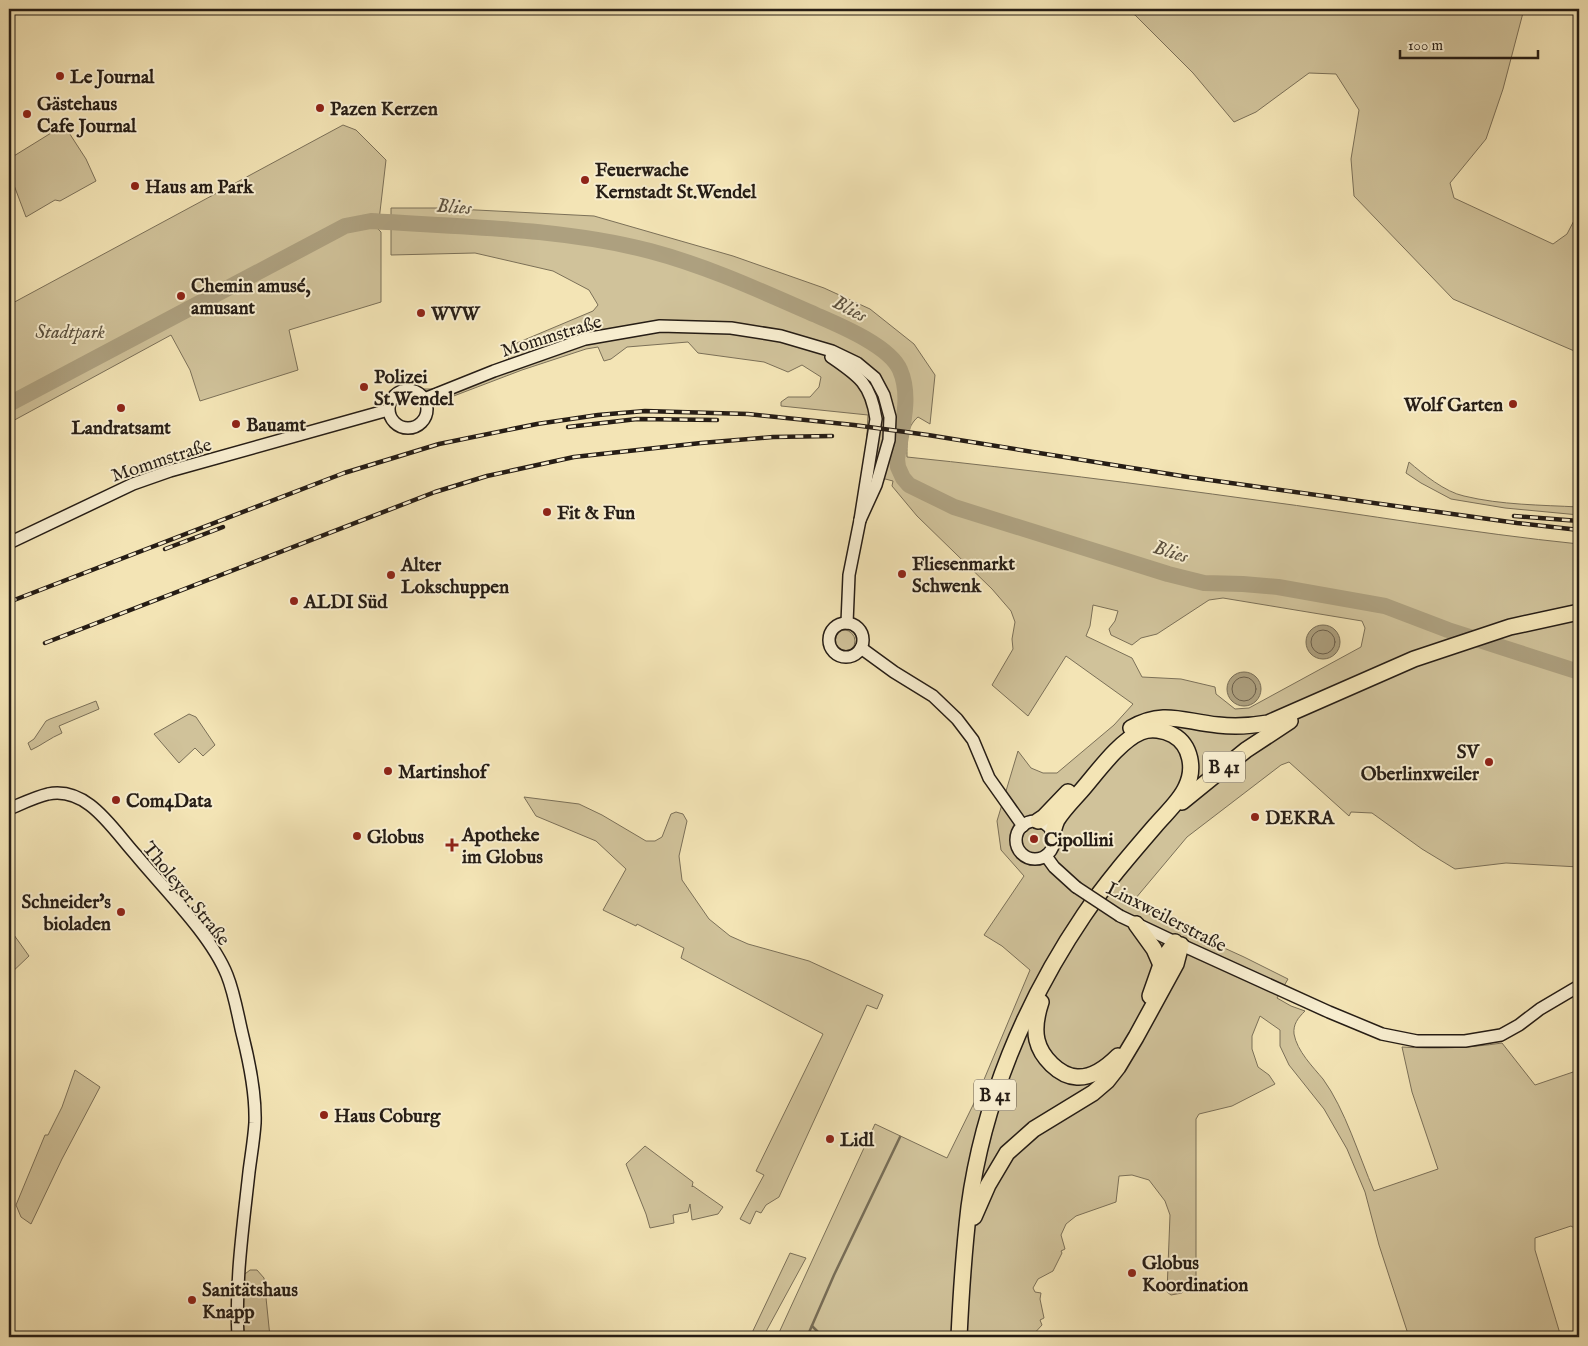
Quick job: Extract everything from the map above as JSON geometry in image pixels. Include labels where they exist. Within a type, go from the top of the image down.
[{"type":"highway","name":"B 41","points":[[959,1337],[963,1265],[970,1206],[976,1168],[996,1093],[1010,1055],[1037,994],[1069,938],[1124,862],[1182,801],[1246,750],[1308,709],[1341,691],[1414,659],[1510,627],[1579,612]]},
{"type":"highway","points":[[1038,821],[1049,812],[1124,733],[1142,722],[1166,717],[1217,725],[1253,726],[1268,723],[1341,691]]},
{"type":"highway","points":[[1053,832],[1056,821],[1116,751],[1142,732],[1150,730],[1169,733],[1178,738],[1185,746],[1190,757],[1191,768],[1186,788],[1124,862]]},
{"type":"highway","points":[[1136,924],[1154,949],[1161,965]]},
{"type":"highway","points":[[1069,938],[1046,987],[1038,1009],[1036,1027],[1037,1040],[1042,1054],[1064,1074],[1078,1077],[1090,1075],[1117,1058],[1150,996],[1161,965],[1178,943]]},
{"type":"highway","points":[[963,1265],[968,1236],[976,1212],[998,1166],[1019,1141],[1034,1129],[1093,1093],[1118,1067],[1176,964],[1178,943]]},
{"type":"main road","name":"Mommstraße","points":[[424,399],[494,371],[585,339],[660,326],[731,328],[781,336],[831,356],[869,380]]},
{"type":"main road","points":[[847,623],[849,575],[876,419],[869,380]]},
{"type":"main road","points":[[860,520],[876,484],[887,448],[890,430],[890,417],[884,395],[869,380]]},
{"type":"main road","points":[[402,390],[412,390],[421,394],[426,404],[427,414],[421,423],[414,427],[406,428],[392,420],[388,410],[392,398],[402,390]]},
{"type":"main road","name":"Mommstraße","points":[[9,543],[132,484],[170,471],[388,410]]},
{"type":"main road","points":[[9,538],[32,532]]},
{"type":"main road","points":[[842,623],[847,623],[853,624],[862,637],[861,648],[854,655],[844,657],[835,653],[829,639],[832,629],[842,623]]},
{"type":"main road","points":[[861,648],[894,672],[933,696],[956,719],[972,740],[989,778],[1023,826]]},
{"type":"main road","name":"Tholeyer Straße","points":[[9,809],[47,794],[63,793],[84,800],[107,821],[191,920],[213,950],[226,974],[234,995],[254,1093],[254,1132],[238,1266],[236,1310],[238,1337]]},
{"type":"main road","points":[[1038,821],[1049,826],[1053,832],[1054,846],[1046,856],[1034,860],[1020,852],[1016,842],[1023,826],[1028,822],[1038,821]]},
{"type":"main road","name":"Linxweilerstraße","points":[[1046,856],[1054,867],[1076,887],[1120,916],[1283,992],[1382,1034],[1417,1041],[1440,1042],[1491,1038],[1519,1025],[1540,1009],[1579,986]]},
{"type":"green space","points":[[1121,9],[1524,9],[1503,89],[1486,139],[1450,183],[1454,198],[1553,244],[1567,234],[1579,211],[1579,353],[1453,299],[1354,196],[1351,159],[1359,110],[1336,74],[1309,73],[1256,112],[1234,122],[1193,73],[1135,15]]},
{"type":"green space","points":[[64,125],[86,159],[96,181],[60,201],[55,200],[26,217],[9,172],[9,159]]},
{"type":"green space","name":"Stadtpark","points":[[343,125],[356,130],[386,160],[378,229],[381,232],[381,302],[289,330],[298,370],[200,401],[190,370],[171,335],[9,423],[9,305]]},
{"type":"green space","points":[[391,208],[437,208],[594,216],[733,256],[824,288],[870,309],[914,344],[935,375],[930,424],[918,417],[911,425],[908,435],[907,457],[1296,505],[1579,544],[1579,867],[1506,863],[1455,869],[1422,849],[1372,813],[1351,812],[1349,816],[1289,762],[1281,765],[1187,837],[1130,905],[1288,979],[1277,998],[1305,1011],[1295,1024],[1294,1034],[1298,1047],[1323,1079],[1338,1104],[1374,1191],[1438,1169],[1412,1092],[1402,1047],[1452,1048],[1502,1043],[1535,1085],[1579,1070],[1579,1231],[1571,1226],[1535,1238],[1535,1250],[1561,1337],[1409,1337],[1379,1245],[1365,1192],[1347,1149],[1324,1109],[1289,1065],[1280,1046],[1280,1030],[1260,1016],[1252,1036],[1252,1049],[1258,1067],[1269,1075],[1275,1084],[1232,1106],[1199,1114],[1196,1119],[1196,1277],[1182,1293],[1171,1295],[1167,1292],[1170,1215],[1165,1201],[1149,1180],[1132,1175],[1119,1176],[1116,1202],[1076,1216],[1066,1224],[1061,1235],[1065,1249],[1061,1251],[1062,1253],[1053,1271],[1038,1279],[1033,1288],[1035,1292],[1041,1293],[1040,1299],[1044,1318],[1040,1320],[1042,1325],[1031,1337],[777,1337],[875,1124],[947,1158],[975,1101],[1030,970],[1002,946],[984,935],[1024,876],[1001,850],[997,821],[1018,751],[1031,768],[1043,773],[1057,773],[1114,725],[1133,704],[1066,656],[1028,716],[992,685],[1013,649],[1012,639],[1015,622],[1011,611],[992,589],[917,516],[892,486],[893,481],[862,473],[866,455],[868,415],[781,406],[781,402],[788,397],[810,397],[819,387],[821,377],[802,365],[788,372],[764,362],[698,353],[688,342],[627,347],[611,359],[604,361],[598,347],[586,349],[522,370],[430,405],[423,389],[433,389],[509,359],[505,348],[593,311],[598,305],[589,290],[553,271],[475,253],[391,255]],"holes":[[[1223,598],[1362,621],[1365,628],[1361,647],[1249,708],[1235,709],[1216,694],[1215,687],[1181,679],[1142,677],[1132,658],[1086,636],[1090,626],[1093,605],[1118,611],[1115,621],[1109,629],[1111,635],[1132,645],[1141,638],[1157,634],[1209,600]]]},
{"type":"green space","points":[[1409,462],[1435,482],[1457,494],[1507,503],[1579,507],[1579,515],[1505,508],[1451,499],[1406,473]]},
{"type":"green space","points":[[844,630],[854,637],[855,641],[848,651],[844,652],[834,645],[833,641],[840,631]]},
{"type":"green space","points":[[96,701],[99,709],[59,726],[62,733],[31,750],[28,743],[34,739],[46,721]]},
{"type":"green space","points":[[189,714],[196,717],[215,745],[203,756],[195,748],[179,763],[154,734]]},
{"type":"green space","points":[[524,797],[579,804],[646,841],[655,841],[662,837],[671,814],[676,812],[683,814],[687,821],[679,856],[682,880],[709,919],[730,936],[748,944],[809,961],[883,995],[877,1009],[867,1005],[779,1197],[766,1205],[761,1213],[756,1211],[750,1224],[740,1219],[764,1175],[756,1171],[823,1034],[681,958],[684,948],[637,924],[636,926],[603,910],[626,869],[596,841],[536,816]]},
{"type":"green space","points":[[9,928],[29,956],[9,975]]},
{"type":"green space","points":[[75,1070],[100,1087],[62,1159],[31,1224],[21,1217],[16,1205],[45,1135],[48,1135],[62,1107]]},
{"type":"green space","points":[[645,1146],[693,1182],[692,1187],[723,1207],[718,1214],[692,1220],[690,1204],[688,1212],[673,1215],[674,1223],[650,1228],[626,1164]]},
{"type":"green space","points":[[790,1253],[806,1258],[763,1337],[750,1337]]},
{"type":"green space","points":[[250,1270],[257,1270],[264,1278],[270,1337],[243,1337],[241,1277]]},
{"type":"water","points":[[1323,625],[1335,630],[1340,642],[1335,654],[1323,659],[1311,654],[1306,642],[1311,630]]},
{"type":"water","points":[[1244,672],[1256,677],[1261,689],[1256,701],[1244,706],[1232,701],[1227,689],[1232,677]]},
{"type":"waterway","name":"Blies","points":[[9,404],[345,226],[371,221],[476,227],[582,237],[650,251],[713,272],[837,324],[875,345],[894,361],[900,370],[903,380],[905,403],[897,459],[903,478],[909,485],[954,507],[1168,574],[1204,583],[1278,587],[1385,606],[1448,630],[1579,672]]},
{"type":"waterway","points":[[807,1337],[834,1275],[900,1137]]},
{"type":"waterway","points":[[812,1326],[823,1337]]},
{"type":"railway","points":[[9,602],[344,473],[439,444],[537,424],[598,415],[645,411],[748,414],[854,425],[928,435],[1188,477],[1579,530]]},
{"type":"railway","points":[[568,427],[637,419],[717,420]]},
{"type":"railway","points":[[45,643],[435,492],[487,476],[574,457],[773,437],[832,436]]},
{"type":"railway","points":[[1514,516],[1579,521]]},
{"type":"railway","points":[[165,549],[223,527]]},
{"type":"place","name":"Le Journal","points":[[60,76]]},
{"type":"place","name":"Pazen Kerzen","points":[[320,108]]},
{"type":"place","name":"Gästehaus Cafe Journal","points":[[27,114]]},
{"type":"place","name":"Feuerwache Kernstadt St.Wendel","points":[[585,180]]},
{"type":"place","name":"Haus am Park","points":[[135,186]]},
{"type":"place","name":"Chemin amusé, amusant","points":[[181,296]]},
{"type":"place","name":"WVW","points":[[421,313]]},
{"type":"place","name":"Polizei St.Wendel","points":[[364,387]]},
{"type":"place","name":"Wolf Garten","points":[[1513,404]]},
{"type":"place","name":"Landratsamt","points":[[121,408]]},
{"type":"place","name":"Bauamt","points":[[236,424]]},
{"type":"place","name":"Fit & Fun","points":[[547,512]]},
{"type":"place","name":"Fliesenmarkt Schwenk","points":[[902,574]]},
{"type":"place","name":"Alter Lokschuppen","points":[[391,575]]},
{"type":"place","name":"ALDI Süd","points":[[294,601]]},
{"type":"place","name":"SV Oberlinxweiler","points":[[1489,762]]},
{"type":"place","name":"Martinshof","points":[[388,771]]},
{"type":"place","name":"Com4Data","points":[[116,800]]},
{"type":"place","name":"DEKRA","points":[[1255,817]]},
{"type":"place","name":"Globus","points":[[357,836]]},
{"type":"place","name":"Cipollini","points":[[1034,839]]},
{"type":"place","name":"Apotheke im Globus","points":[[452,845]]},
{"type":"place","name":"Schneider's bioladen","points":[[121,912]]},
{"type":"place","name":"Haus Coburg","points":[[324,1115]]},
{"type":"place","name":"Lidl","points":[[830,1139]]},
{"type":"place","name":"Globus Koordination","points":[[1132,1273]]},
{"type":"place","name":"Sanitätshaus Knapp","points":[[192,1300]]}]
